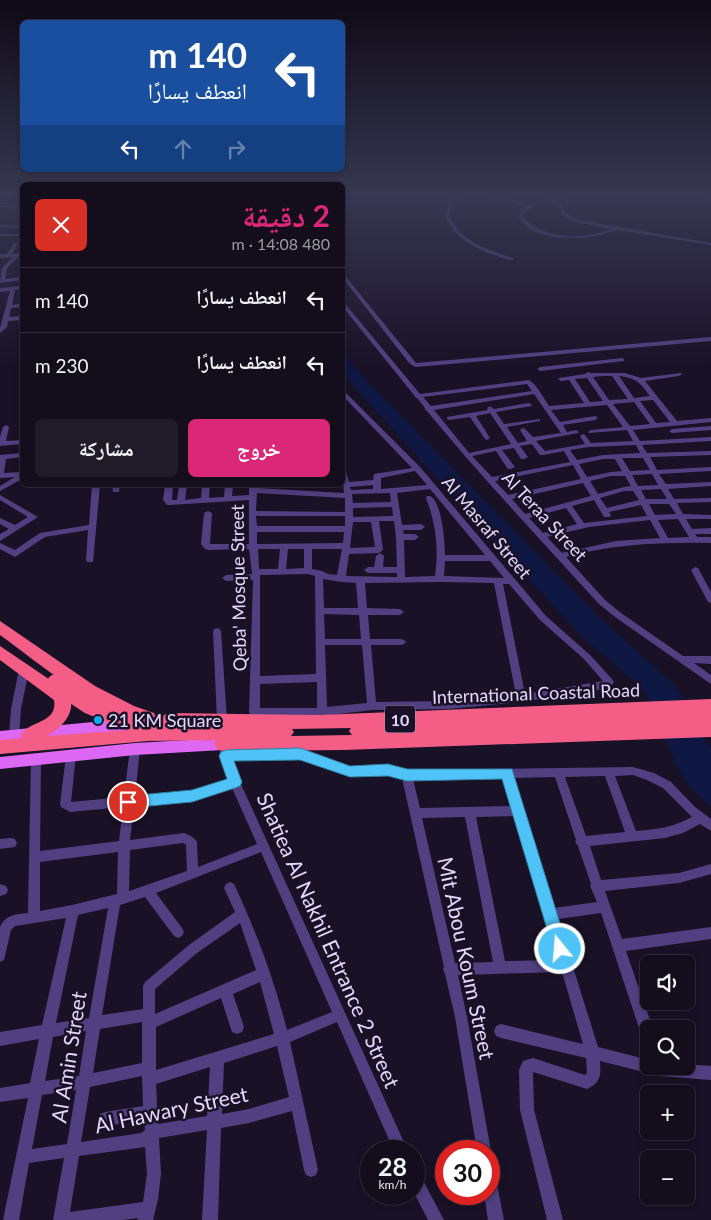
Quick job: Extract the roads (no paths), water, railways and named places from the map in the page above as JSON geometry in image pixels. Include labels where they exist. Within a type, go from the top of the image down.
[{"type":"highway","name":"International Coastal Road","points":[[0,627],[102,698],[121,708],[151,718],[222,720],[254,716],[340,722],[711,709]]},
{"type":"highway","points":[[0,641],[85,703],[114,717],[149,725],[187,727],[208,732]]},
{"type":"highway","points":[[0,652],[62,697],[64,702],[63,709],[55,722],[0,747]]},
{"type":"highway","points":[[17,738],[208,732],[635,727],[711,709]]},
{"type":"highway","name":"10","points":[[225,750],[635,727],[711,730]]},
{"type":"main road","name":"10","points":[[17,738],[119,726],[151,718]]},
{"type":"main road","name":"10","points":[[0,763],[135,749],[225,750]]},
{"type":"street","points":[[0,256],[20,253]]},
{"type":"street","points":[[496,253],[511,259]]},
{"type":"street","points":[[20,254],[2,272],[1,280],[20,279]]},
{"type":"street","points":[[12,261],[20,261]]},
{"type":"street","points":[[345,277],[411,362],[416,364],[711,339]]},
{"type":"street","points":[[0,290],[20,288]]},
{"type":"street","points":[[0,331],[4,328],[13,289]]},
{"type":"street","points":[[9,306],[20,305]]},
{"type":"street","name":"Al Teraa Street","points":[[345,306],[467,455],[612,611],[711,680]]},
{"type":"street","points":[[6,319],[20,318]]},
{"type":"street","points":[[540,369],[622,360]]},
{"type":"street","points":[[582,364],[638,443],[691,536],[711,540]]},
{"type":"street","points":[[614,374],[654,425]]},
{"type":"street","points":[[561,379],[625,374],[640,380],[675,424]]},
{"type":"street","points":[[640,380],[679,374]]},
{"type":"street","points":[[571,378],[604,430]]},
{"type":"street","points":[[417,396],[524,381],[530,382],[565,434]]},
{"type":"street","points":[[427,408],[537,392]]},
{"type":"street","name":"Al Masraf Street","points":[[345,394],[432,486],[544,618],[587,657],[609,682],[605,685],[521,698]]},
{"type":"street","points":[[548,408],[655,398]]},
{"type":"street","points":[[485,400],[524,456]]},
{"type":"street","points":[[449,418],[529,405]]},
{"type":"street","points":[[472,414],[487,438]]},
{"type":"street","points":[[558,424],[595,418]]},
{"type":"street","points":[[502,426],[538,420]]},
{"type":"street","points":[[592,432],[711,420]]},
{"type":"street","points":[[6,427],[1,443],[20,442]]},
{"type":"street","points":[[672,432],[711,428]]},
{"type":"street","points":[[523,430],[541,453],[589,445],[711,439]]},
{"type":"street","points":[[467,455],[565,434],[580,434],[589,445]]},
{"type":"street","points":[[498,449],[511,467]]},
{"type":"street","points":[[566,449],[611,522]]},
{"type":"street","points":[[490,480],[575,462],[618,457],[711,454]]},
{"type":"street","points":[[20,455],[2,457],[0,476],[20,475]]},
{"type":"street","points":[[618,457],[665,540]]},
{"type":"street","points":[[378,491],[377,476],[416,469]]},
{"type":"street","points":[[506,498],[585,480],[626,473],[711,469]]},
{"type":"street","points":[[0,489],[20,476]]},
{"type":"street","points":[[341,579],[348,513],[348,491],[345,482]]},
{"type":"street","points":[[348,491],[376,482]]},
{"type":"street","points":[[523,517],[596,496],[634,488],[711,484]]},
{"type":"street","points":[[169,487],[167,501],[181,502],[228,499],[252,491],[394,491],[432,486]]},
{"type":"street","points":[[90,560],[96,487]]},
{"type":"street","points":[[181,502],[183,487]]},
{"type":"street","points":[[205,500],[206,487]]},
{"type":"street","points":[[228,499],[229,487]]},
{"type":"street","name":"Qeba' Mosque Street","points":[[252,491],[252,529],[256,574],[257,680],[254,716]]},
{"type":"street","points":[[394,491],[400,532],[402,580]]},
{"type":"street","points":[[0,497],[34,517],[0,538]]},
{"type":"street","points":[[430,498],[440,527],[442,558],[439,579]]},
{"type":"street","points":[[605,511],[642,502],[711,500]]},
{"type":"street","points":[[252,513],[348,513],[396,504]]},
{"type":"street","points":[[568,504],[581,526]]},
{"type":"street","points":[[348,513],[375,519],[398,518]]},
{"type":"street","points":[[208,514],[207,546],[308,546],[379,550],[375,519]]},
{"type":"street","points":[[541,536],[581,526],[611,522],[680,516],[711,517]]},
{"type":"street","points":[[0,522],[15,529]]},
{"type":"street","points":[[0,546],[15,554],[43,535],[92,527]]},
{"type":"street","points":[[400,532],[421,527]]},
{"type":"street","points":[[252,529],[347,529]]},
{"type":"street","points":[[560,556],[607,544],[665,540],[711,531]]},
{"type":"street","points":[[400,532],[415,537]]},
{"type":"street","points":[[282,571],[284,546]]},
{"type":"street","points":[[308,546],[308,571]]},
{"type":"street","points":[[378,570],[380,556]]},
{"type":"street","points":[[442,558],[493,558]]},
{"type":"street","points":[[368,570],[401,570]]},
{"type":"street","points":[[695,570],[711,600]]},
{"type":"street","points":[[226,578],[282,571],[308,571],[341,579],[360,580],[439,579],[511,581]]},
{"type":"street","points":[[319,573],[322,712]]},
{"type":"street","points":[[360,580],[372,706]]},
{"type":"street","points":[[254,716],[322,712],[372,706],[448,705],[521,698],[498,580]]},
{"type":"street","points":[[320,611],[400,612]]},
{"type":"street","points":[[217,631],[222,720]]},
{"type":"street","points":[[320,642],[401,642]]},
{"type":"street","points":[[680,659],[711,660]]},
{"type":"street","points":[[17,738],[16,708],[24,669]]},
{"type":"street","points":[[257,680],[321,678]]},
{"type":"street","name":"Al Amin Street","points":[[61,1220],[83,1082],[119,899],[135,749]]},
{"type":"street","points":[[225,750],[300,754],[350,772],[388,770],[407,775],[609,773],[633,771],[650,776],[668,785],[700,818],[711,826]]},
{"type":"street","name":"Shatiea Al Nakhil Entrance 2 Street","points":[[225,750],[235,782],[396,1140]]},
{"type":"street","points":[[71,755],[65,804],[70,807],[192,796],[235,782]]},
{"type":"street","points":[[34,917],[36,759]]},
{"type":"street","points":[[507,773],[517,811],[593,1054],[594,1076],[587,1082],[531,1065],[526,1070],[527,1110],[555,1220]]},
{"type":"street","points":[[559,773],[643,1020]]},
{"type":"street","points":[[609,773],[632,836]]},
{"type":"street","name":"Mit Abou Koum Street","points":[[407,775],[461,1018],[482,1140]]},
{"type":"street","points":[[415,813],[517,811]]},
{"type":"street","points":[[470,812],[500,967]]},
{"type":"street","points":[[581,842],[679,829],[700,818]]},
{"type":"street","points":[[36,857],[184,838],[191,842],[193,874]]},
{"type":"street","points":[[0,956],[2,938],[6,927],[12,921],[74,911],[119,899],[193,874],[264,846]]},
{"type":"street","points":[[596,886],[679,878],[711,869]]},
{"type":"street","points":[[230,888],[242,914],[283,1038],[312,1170]]},
{"type":"street","points":[[147,890],[178,932]]},
{"type":"street","points":[[550,914],[604,907]]},
{"type":"street","points":[[11,1220],[46,1033],[74,911]]},
{"type":"street","points":[[66,1220],[146,1214],[154,1174],[150,1112],[148,988],[242,914]]},
{"type":"street","points":[[617,946],[711,933]]},
{"type":"street","points":[[449,969],[566,966]]},
{"type":"street","points":[[0,1039],[94,1024],[149,1019],[263,974]]},
{"type":"street","points":[[225,990],[237,1027]]},
{"type":"street","points":[[0,1095],[149,1074],[217,1058],[283,1038],[339,1015]]},
{"type":"street","points":[[501,1031],[593,1054],[640,1063]]},
{"type":"street","points":[[210,1220],[216,1122],[217,1058]]},
{"type":"street","points":[[695,1071],[711,1073]]},
{"type":"street","name":"Al Hawary Street","points":[[23,1157],[144,1140],[151,1134],[249,1116],[297,1102]]},
{"type":"street","points":[[105,1119],[150,1112]]},
{"type":"street","points":[[425,1199],[436,1220]]},
{"type":"street","points":[[493,1205],[496,1220]]},
{"type":"place","name":"21 KM Square","points":[[98,720]]}]
